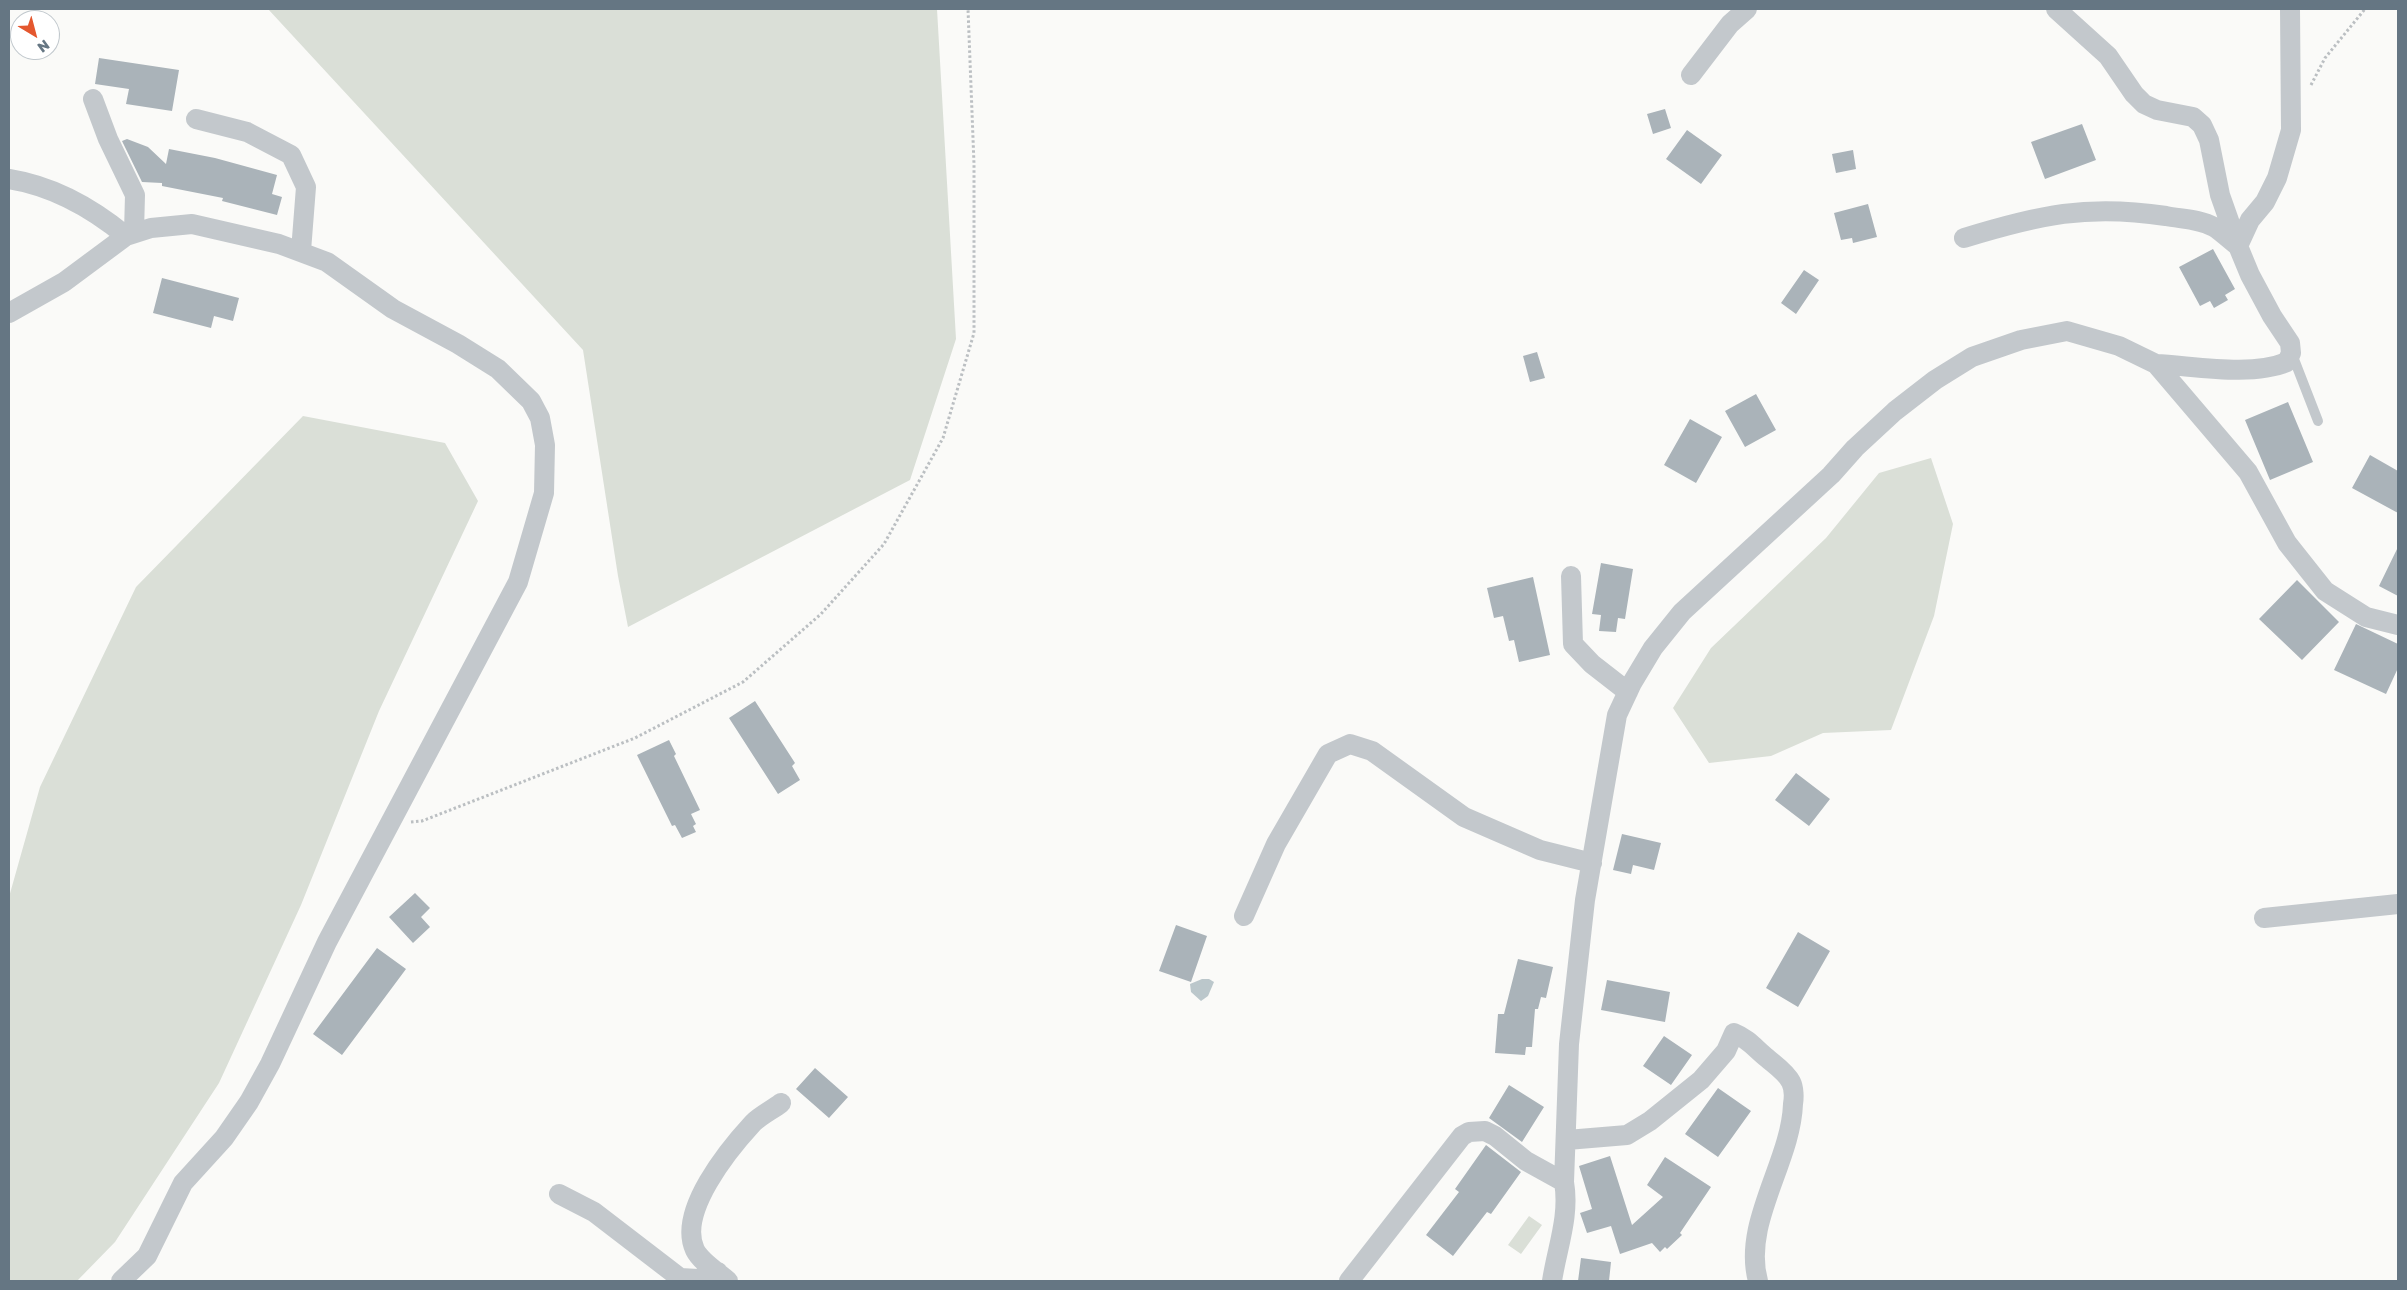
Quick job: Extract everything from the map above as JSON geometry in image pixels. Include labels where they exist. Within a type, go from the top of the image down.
[{"type":"street","points":[[1691,76],[1730,24],[1747,9]]},
{"type":"street","points":[[1552,1281],[1566,1215],[1564,1182],[1569,1044],[1585,900],[1617,715],[1654,648],[1682,612],[1831,475],[1855,448],[1895,411],[1935,380],[1972,357],[2021,340],[2068,331],[2119,346],[2156,364],[2240,369],[2274,367],[2287,362],[2291,353],[2290,343],[2268,308],[2238,246],[2220,195],[2209,140],[2202,126],[2194,117],[2157,110],[2144,104],[2134,94],[2108,56],[2056,9]]},
{"type":"street","points":[[2238,246],[2250,220],[2265,202],[2277,178],[2291,130],[2290,9]]},
{"type":"street","points":[[93,99],[115,156],[135,195],[130,234]]},
{"type":"street","points":[[196,119],[247,132],[291,155],[306,187],[301,251]]},
{"type":"street","points":[[9,179],[51,190],[130,234]]},
{"type":"street","points":[[1964,238],[2038,216],[2077,211],[2114,210],[2195,221],[2213,227],[2238,246]]},
{"type":"street","points":[[9,313],[64,282],[130,234],[151,228],[192,224],[279,244],[327,262],[393,309],[458,344],[498,369],[531,401],[540,418],[546,445],[544,493],[518,582],[327,942],[270,1064],[249,1102],[224,1138],[183,1183],[147,1256],[136,1269],[121,1281]]},
{"type":"street","points":[[2156,364],[2248,472],[2287,544],[2325,591],[2366,616],[2398,625]]},
{"type":"street","points":[[1571,576],[1573,644],[1592,664],[1628,692]]},
{"type":"street","points":[[1244,916],[1276,844],[1328,754],[1350,744],[1372,751],[1464,817],[1540,850],[1592,863]]},
{"type":"street","points":[[2264,918],[2398,904]]},
{"type":"street","points":[[1567,1140],[1627,1135],[1650,1121],[1701,1080],[1726,1051],[1734,1033],[1743,1037],[1792,1082],[1794,1098],[1793,1116],[1784,1149],[1758,1228],[1756,1246],[1758,1281]]},
{"type":"street","points":[[723,1277],[694,1248],[691,1238],[697,1207],[706,1185],[721,1162],[754,1122],[781,1103]]},
{"type":"street","points":[[1349,1281],[1458,1142],[1469,1132],[1484,1131],[1495,1136],[1526,1161],[1564,1182]]},
{"type":"street","points":[[559,1194],[594,1212],[680,1278],[723,1277]]},
{"type":"lane","points":[[2291,353],[2318,421]]},
{"type":"path","points":[[390,824],[422,821],[635,738],[743,682],[821,614],[884,544],[943,438],[974,333],[974,164],[968,9]]},
{"type":"path","points":[[2309,87],[2325,58],[2364,9]]},
{"type":"shaded area","points":[[268,9],[937,9],[956,339],[910,480],[628,627],[618,576],[583,350]]},
{"type":"shaded area","points":[[303,416],[445,443],[478,501],[379,711],[301,905],[219,1083],[115,1242],[77,1281],[9,1281],[9,897],[40,787],[136,587]]},
{"type":"shaded area","points":[[1931,458],[1953,524],[1934,616],[1891,730],[1823,733],[1771,756],[1709,763],[1673,708],[1711,648],[1826,538],[1879,473]]},
{"type":"shaded area","points":[[1202,979],[1209,979],[1214,982],[1208,996],[1201,1001],[1191,992],[1190,984]]},
{"type":"shaded area","points":[[1529,1216],[1542,1225],[1521,1254],[1508,1245]]},
{"type":"building","points":[[99,58],[179,70],[172,111],[126,104],[129,89],[95,84]]},
{"type":"building","points":[[1665,109],[1671,128],[1653,134],[1647,114]]},
{"type":"building","points":[[2082,124],[2096,160],[2045,179],[2031,142]]},
{"type":"building","points":[[1687,130],[1722,155],[1701,184],[1666,159]]},
{"type":"building","points":[[127,139],[148,147],[166,164],[169,149],[215,158],[277,175],[272,194],[282,197],[277,215],[222,201],[223,198],[162,186],[162,183],[142,182],[122,141]]},
{"type":"building","points":[[1853,150],[1856,169],[1836,173],[1832,154]]},
{"type":"building","points":[[1868,204],[1877,237],[1853,243],[1852,238],[1841,240],[1834,213]]},
{"type":"building","points":[[2213,249],[2235,289],[2225,295],[2228,300],[2214,308],[2210,301],[2200,306],[2179,267]]},
{"type":"building","points":[[1804,270],[1819,280],[1796,314],[1781,303]]},
{"type":"building","points":[[162,278],[239,298],[233,321],[214,316],[211,328],[153,313]]},
{"type":"building","points":[[1537,352],[1545,378],[1530,382],[1523,356]]},
{"type":"building","points":[[1756,394],[1776,430],[1745,447],[1725,411]]},
{"type":"building","points":[[2288,402],[2313,462],[2270,480],[2245,420]]},
{"type":"building","points":[[1690,419],[1722,437],[1696,483],[1664,465]]},
{"type":"building","points":[[2370,455],[2398,471],[2398,513],[2352,488]]},
{"type":"building","points":[[2398,547],[2398,596],[2379,586]]},
{"type":"building","points":[[1601,563],[1633,569],[1625,619],[1618,618],[1616,632],[1599,631],[1601,615],[1592,614]]},
{"type":"building","points":[[1533,577],[1550,655],[1519,662],[1514,640],[1509,641],[1503,616],[1494,618],[1487,588]]},
{"type":"building","points":[[2297,580],[2339,622],[2302,660],[2259,619]]},
{"type":"building","points":[[2356,624],[2398,644],[2398,668],[2386,694],[2334,670]]},
{"type":"building","points":[[755,701],[795,763],[792,766],[800,780],[778,794],[729,718]]},
{"type":"building","points":[[669,740],[676,754],[674,756],[700,810],[691,814],[696,824],[693,826],[696,832],[682,838],[675,825],[672,826],[637,755]]},
{"type":"building","points":[[1796,773],[1830,799],[1809,826],[1775,800]]},
{"type":"building","points":[[1622,834],[1661,843],[1654,870],[1633,865],[1631,874],[1613,870]]},
{"type":"building","points":[[415,893],[430,908],[421,917],[430,927],[413,943],[389,917]]},
{"type":"building","points":[[1176,925],[1207,936],[1191,982],[1159,971]]},
{"type":"building","points":[[1798,932],[1830,951],[1798,1007],[1766,988]]},
{"type":"building","points":[[377,948],[406,969],[342,1055],[313,1034]]},
{"type":"building","points":[[1518,959],[1553,967],[1546,998],[1541,997],[1538,1009],[1535,1009],[1532,1047],[1526,1047],[1525,1055],[1495,1053],[1498,1014],[1504,1014]]},
{"type":"building","points":[[1607,980],[1670,992],[1665,1022],[1601,1010]]},
{"type":"building","points":[[1664,1036],[1692,1055],[1671,1085],[1643,1066]]},
{"type":"building","points":[[815,1068],[848,1097],[829,1118],[796,1089]]},
{"type":"building","points":[[1509,1085],[1544,1107],[1522,1142],[1489,1118]]},
{"type":"building","points":[[1718,1088],[1751,1111],[1718,1157],[1685,1134]]},
{"type":"building","points":[[1486,1145],[1521,1172],[1491,1214],[1487,1212],[1453,1256],[1426,1235],[1459,1192],[1455,1189]]},
{"type":"building","points":[[1610,1156],[1632,1225],[1663,1197],[1647,1185],[1665,1157],[1711,1187],[1680,1233],[1682,1235],[1667,1249],[1665,1247],[1660,1252],[1652,1243],[1620,1254],[1611,1226],[1587,1233],[1580,1213],[1592,1209],[1579,1166]]},
{"type":"building","points":[[1581,1258],[1611,1262],[1609,1281],[1578,1281]]}]
